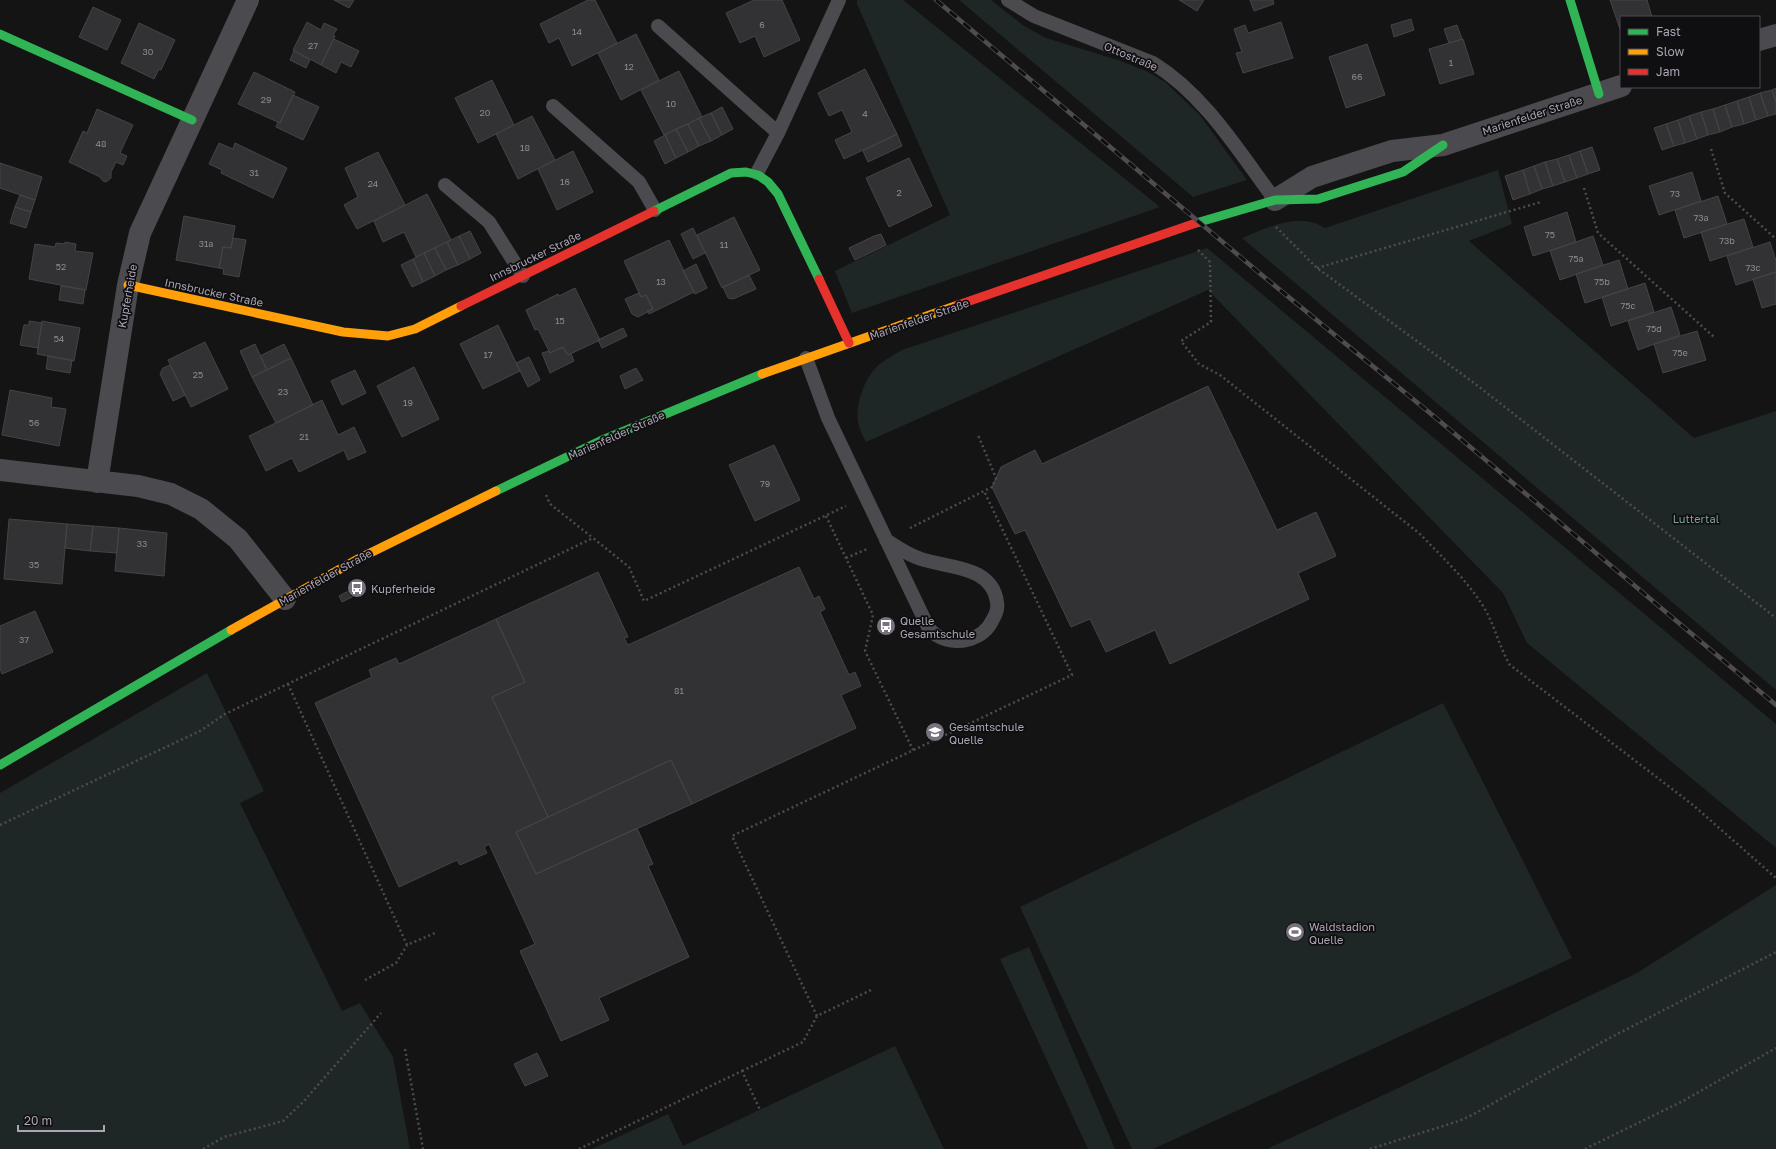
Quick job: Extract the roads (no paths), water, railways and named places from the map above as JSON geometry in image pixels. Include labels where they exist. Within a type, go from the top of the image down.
[{"type":"street","name":"Kupferheide","points":[[97,482],[128,285],[140,233],[248,0]]},
{"type":"street","points":[[1570,0],[1599,94]]},
{"type":"street","points":[[0,34],[192,120]]},
{"type":"street","points":[[1760,40],[1776,35]]},
{"type":"street","name":"Marienfelder Straße","points":[[0,765],[284,599],[408,533],[536,471],[655,417],[806,358],[1175,229],[1275,200],[1312,178],[1392,151],[1443,144],[1620,86]]},
{"type":"street","name":"Innsbrucker Straße","points":[[128,285],[343,332],[388,336],[415,329],[731,173],[744,171],[757,173]]},
{"type":"street","points":[[757,173],[770,182],[778,194],[849,343]]},
{"type":"street","points":[[0,470],[138,486],[170,494],[202,509],[238,539],[284,599]]},
{"type":"lane","points":[[757,173],[778,133],[839,0]]},
{"type":"lane","name":"Ottostraße","points":[[1008,0],[1034,16],[1153,63],[1170,74],[1207,109],[1275,200]]},
{"type":"lane","points":[[658,26],[778,133]]},
{"type":"lane","points":[[553,106],[639,182],[655,210]]},
{"type":"lane","points":[[445,185],[489,222],[523,276]]},
{"type":"lane","points":[[806,358],[828,418],[865,497],[928,627],[936,635],[947,640],[970,640],[981,635],[988,629],[996,613],[998,602],[992,587],[983,576],[975,572],[920,559],[886,540]]},
{"type":"railway","points":[[936,0],[1263,276],[1436,418],[1776,705]]},
{"type":"place","name":"Kupferheide","points":[[357,588]]},
{"type":"place","name":"Quelle Gesamtschule","points":[[886,626]]},
{"type":"place","name":"Gesamtschule Quelle","points":[[935,732]]},
{"type":"place","name":"Waldstadion Quelle","points":[[1295,932]]},
{"type":"park label","name":"Luttertal","points":[[1696,518]]}]
